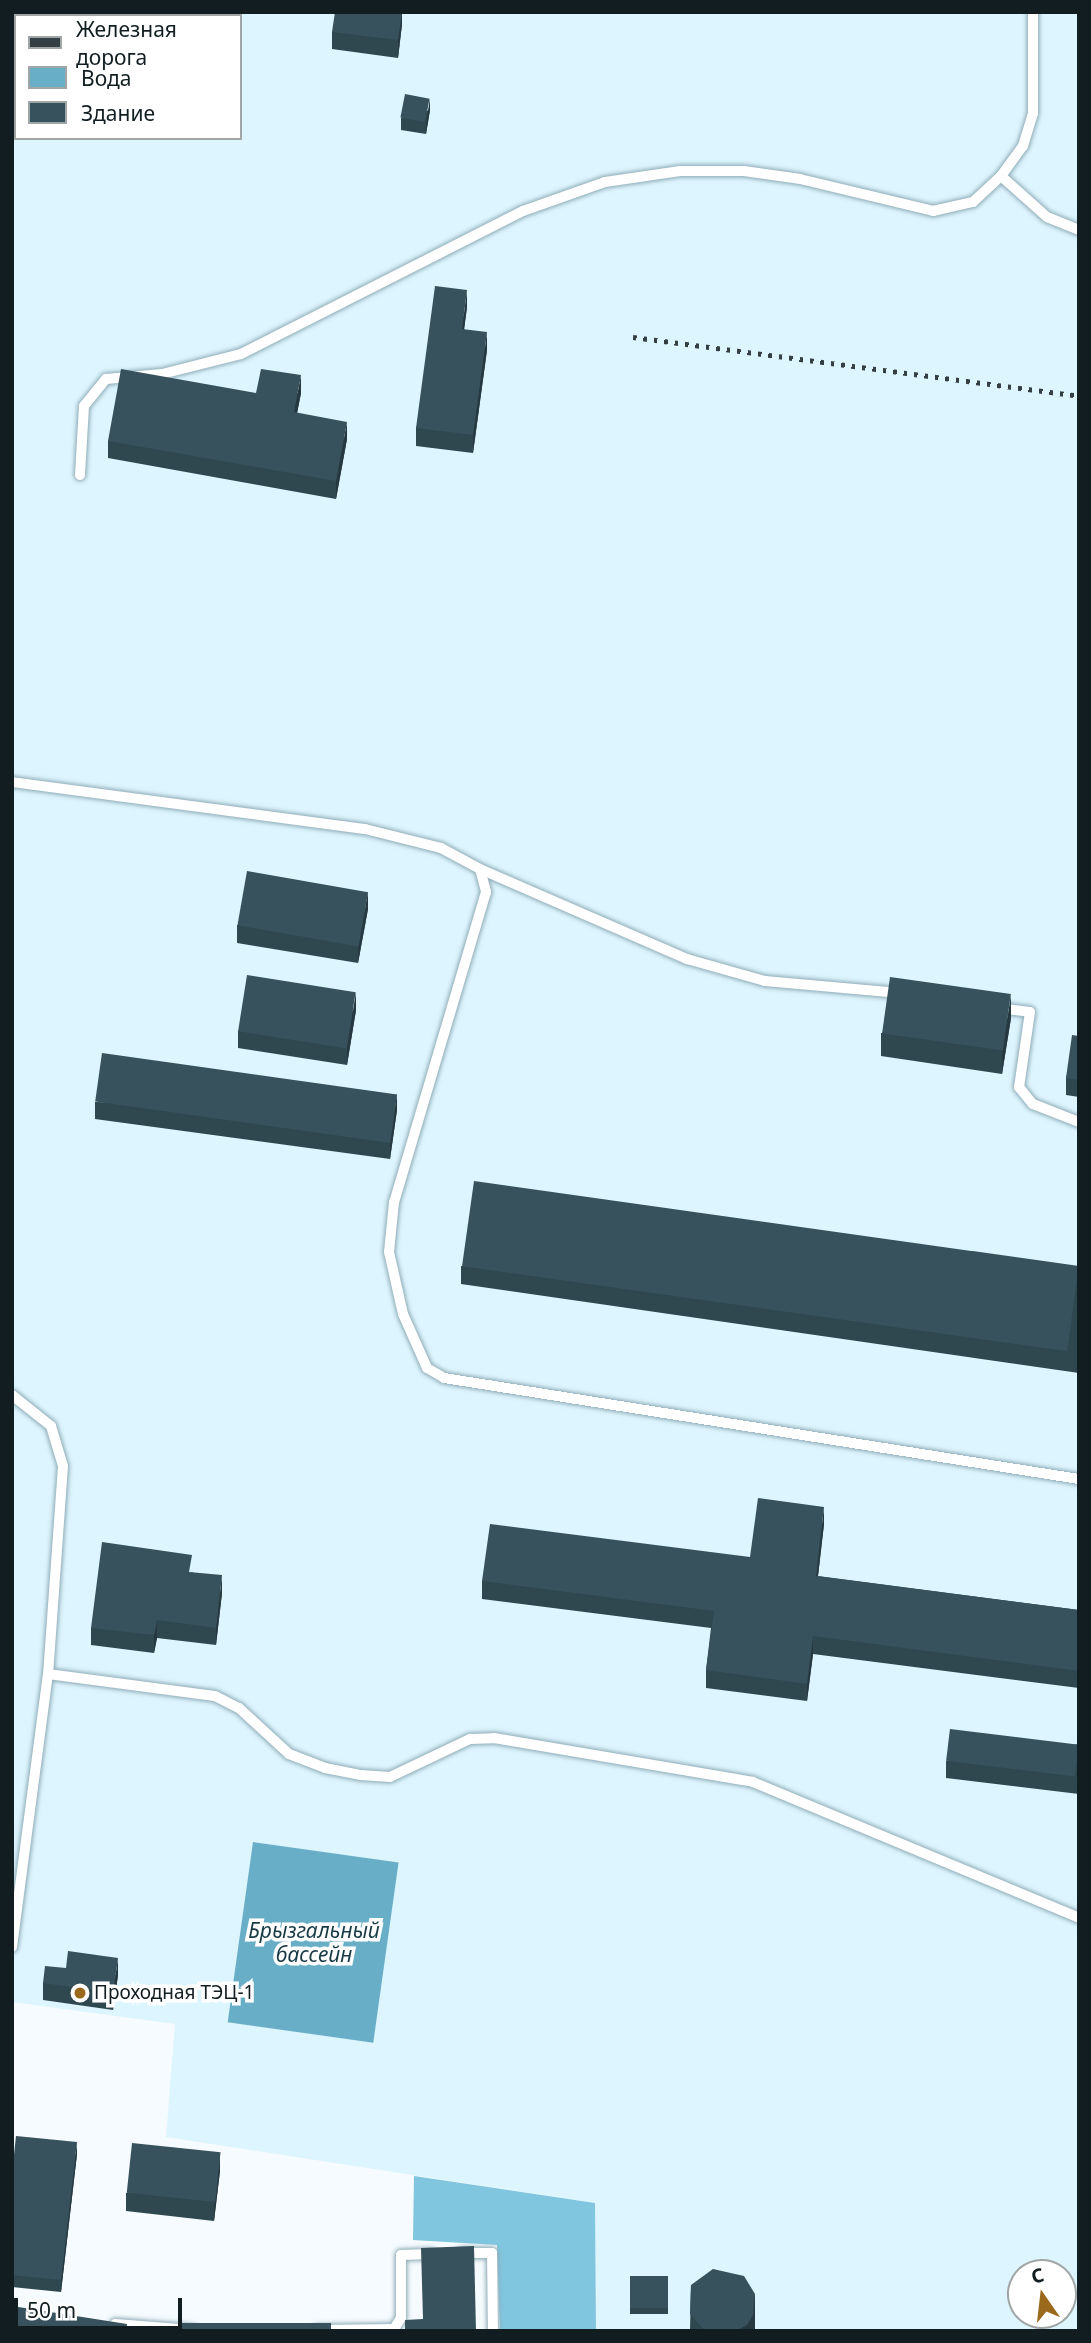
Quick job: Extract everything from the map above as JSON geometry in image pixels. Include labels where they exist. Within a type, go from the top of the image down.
[{"type":"lane","points":[[80,475],[84,406],[106,379],[162,374],[241,354],[523,211],[605,182],[680,171],[744,171],[800,179],[933,211],[973,202],[1001,176],[1023,146],[1033,113],[1033,12]]},
{"type":"lane","points":[[1001,176],[1047,217],[1079,230]]},
{"type":"lane","points":[[12,782],[365,829],[441,848],[480,869],[687,959],[765,981],[915,995]]},
{"type":"lane","points":[[480,869],[486,892],[483,904],[394,1202],[389,1252],[403,1314],[427,1368],[444,1378],[1079,1479]]},
{"type":"lane","points":[[979,1005],[1030,1012],[1019,1087],[1033,1104],[1079,1122]]},
{"type":"lane","points":[[12,1395],[51,1426],[63,1466],[48,1674],[12,1947]]},
{"type":"lane","points":[[48,1674],[215,1696],[239,1708],[289,1754],[325,1768],[361,1775],[390,1777],[470,1739],[513,1739],[753,1782],[1079,1918]]},
{"type":"lane","points":[[453,2253],[492,2253],[493,2331]]},
{"type":"lane","points":[[299,2330],[394,2329],[401,2318],[401,2255],[440,2254]]},
{"type":"lane","points":[[102,2322],[154,2330],[207,2330]]},
{"type":"shaded area","points":[[12,12],[1079,12],[1079,2331],[596,2331],[595,2203],[166,2137],[175,2024],[12,2002]]},
{"type":"shaded area","points":[[414,2176],[595,2203],[596,2331],[500,2331],[497,2245],[413,2240]]},
{"type":"water","name":"Брызгальный бассейн","points":[[253,1842],[399,1862],[373,2043],[228,2022]]},
{"type":"building","points":[[335,12],[402,12],[398,40],[332,32]]},
{"type":"building","points":[[405,94],[430,99],[425,122],[400,118]]},
{"type":"building","points":[[435,286],[467,290],[462,329],[487,332],[473,435],[416,428]]},
{"type":"building","points":[[121,369],[256,393],[261,369],[301,375],[294,412],[347,422],[336,481],[108,441]]},
{"type":"building","points":[[247,871],[368,892],[359,947],[237,925]]},
{"type":"building","points":[[247,975],[356,992],[347,1049],[238,1031]]},
{"type":"building","points":[[890,977],[1011,994],[1003,1050],[882,1033]]},
{"type":"building","points":[[1072,1035],[1079,1036],[1079,1080],[1066,1078]]},
{"type":"building","points":[[102,1053],[397,1094],[390,1143],[95,1102]]},
{"type":"building","points":[[474,1181],[1079,1266],[1067,1351],[462,1266]]},
{"type":"building","points":[[758,1498],[824,1507],[816,1576],[1079,1610],[1079,1671],[813,1636],[807,1684],[706,1670],[714,1611],[482,1581],[490,1524],[750,1557]]},
{"type":"building","points":[[102,1542],[192,1555],[189,1572],[222,1575],[216,1628],[157,1620],[154,1635],[91,1628]]},
{"type":"building","points":[[950,1729],[1079,1745],[1075,1777],[946,1761]]},
{"type":"building","points":[[68,1951],[118,1958],[113,1993],[43,1983],[45,1966],[66,1968]]},
{"type":"building","points":[[16,2136],[77,2142],[61,2280],[12,2275],[12,2173]]},
{"type":"building","points":[[132,2143],[221,2152],[215,2202],[127,2193]]},
{"type":"building","points":[[474,2246],[476,2331],[405,2331],[405,2320],[423,2319],[421,2248]]},
{"type":"building","points":[[713,2269],[744,2276],[755,2294],[753,2315],[747,2325],[736,2331],[705,2331],[690,2314],[691,2285]]},
{"type":"building","points":[[630,2276],[668,2276],[668,2308],[630,2308]]},
{"type":"building","points":[[12,2306],[127,2324],[126,2331],[12,2331]]},
{"type":"building","points":[[180,2323],[331,2323],[331,2331],[180,2331]]},
{"type":"railway","points":[[633,337],[1079,396]]},
{"type":"place","name":"Проходная ТЭЦ-1","points":[[80,1993]]}]
